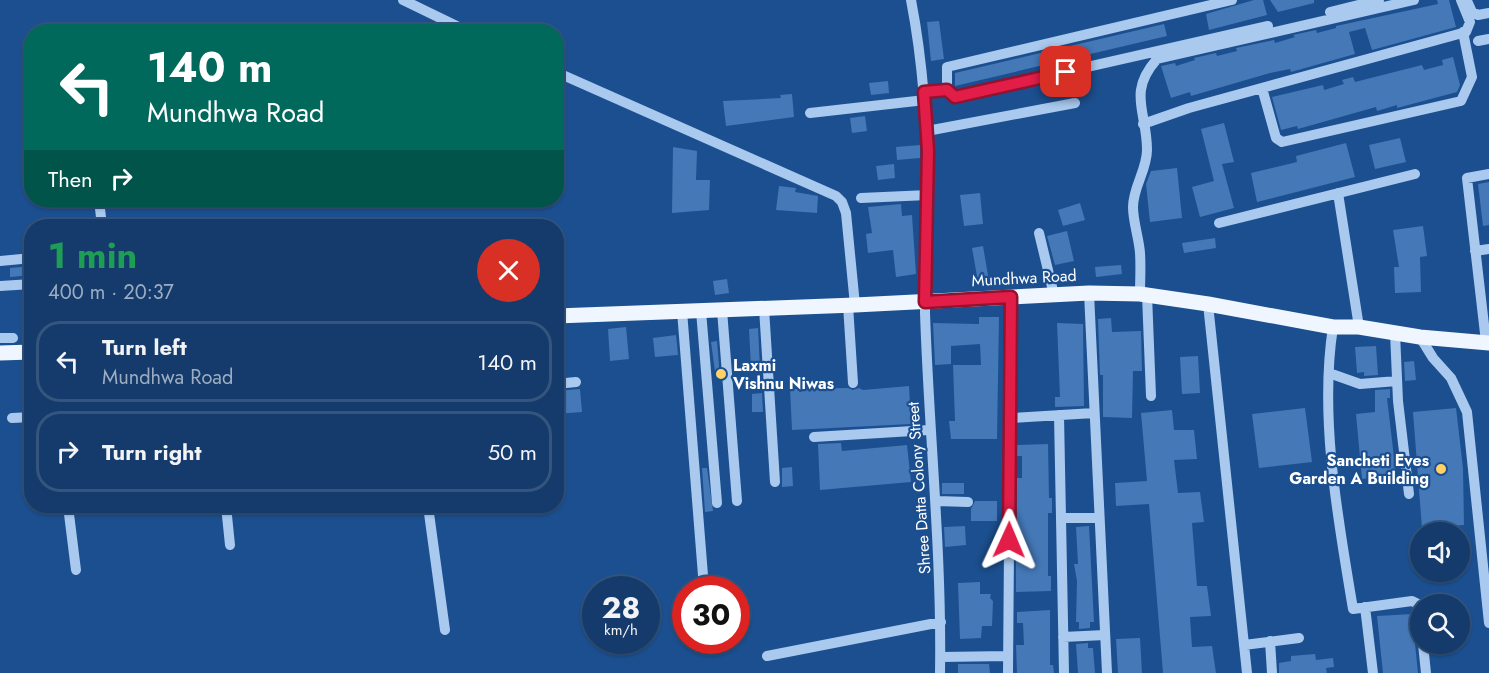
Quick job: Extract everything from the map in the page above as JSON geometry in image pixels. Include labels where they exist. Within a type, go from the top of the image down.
[{"type":"main road","name":"Mundhwa Road","points":[[564,316],[925,302],[1089,293],[1144,295],[1208,304],[1333,327],[1359,327],[1420,337],[1488,342]]},
{"type":"main road","points":[[0,353],[24,352]]},
{"type":"street","points":[[403,0],[452,24]]},
{"type":"street","name":"Shree Datta Colony Street","points":[[911,0],[925,96],[927,130],[925,302],[929,430],[937,501],[941,622],[940,673]]},
{"type":"street","points":[[1232,0],[947,67],[947,90],[955,97],[1380,0]]},
{"type":"street","points":[[1151,396],[1140,252],[1133,208],[1135,194],[1146,164],[1139,95],[1145,73],[1157,59],[1414,0]]},
{"type":"street","points":[[1143,124],[1463,32],[1469,27],[1470,22],[1461,0]]},
{"type":"street","points":[[1467,0],[1472,12],[1478,15],[1489,13]]},
{"type":"street","points":[[1262,88],[1276,138],[1282,142],[1461,101],[1472,77],[1463,32]]},
{"type":"street","points":[[564,76],[836,196],[842,202],[846,213],[853,383]]},
{"type":"street","points":[[810,113],[925,96],[947,90]]},
{"type":"street","points":[[927,130],[1075,104]]},
{"type":"street","points":[[1220,223],[1415,174]]},
{"type":"street","points":[[1488,342],[1467,178],[1489,174]]},
{"type":"street","points":[[1338,193],[1359,327]]},
{"type":"street","points":[[861,198],[928,195]]},
{"type":"street","points":[[1039,233],[1054,295]]},
{"type":"street","points":[[1475,251],[1489,249]]},
{"type":"street","points":[[0,261],[24,259]]},
{"type":"street","points":[[0,286],[24,284]]},
{"type":"street","points":[[1089,293],[1107,673]]},
{"type":"street","points":[[1008,673],[1011,297]]},
{"type":"street","points":[[1208,304],[1247,673]]},
{"type":"street","points":[[764,308],[775,482]]},
{"type":"street","points":[[701,310],[717,503]]},
{"type":"street","points":[[722,310],[737,501]]},
{"type":"street","points":[[682,311],[703,576]]},
{"type":"street","points":[[1333,327],[1329,373],[1329,417],[1340,526],[1353,609],[1410,601]]},
{"type":"street","points":[[1395,333],[1397,381],[1409,494]]},
{"type":"street","points":[[1420,337],[1433,358],[1451,378],[1467,411],[1489,622]]},
{"type":"street","points":[[0,338],[13,338]]},
{"type":"street","points":[[1329,373],[1360,384],[1397,381]]},
{"type":"street","points":[[564,383],[576,382]]},
{"type":"street","points":[[1010,418],[1095,413]]},
{"type":"street","points":[[1059,415],[1064,673]]},
{"type":"street","points":[[12,418],[24,417]]},
{"type":"street","points":[[814,437],[929,430]]},
{"type":"street","points":[[937,501],[968,502]]},
{"type":"street","points":[[69,513],[76,570]]},
{"type":"street","points":[[227,513],[230,545]]},
{"type":"street","points":[[429,513],[445,630]]},
{"type":"street","points":[[1061,518],[1100,518]]},
{"type":"street","points":[[1365,607],[1373,673]]},
{"type":"street","points":[[767,656],[866,639],[941,622]]},
{"type":"street","points":[[1063,637],[1105,635]]},
{"type":"street","points":[[1244,645],[1299,638]]},
{"type":"street","points":[[1270,641],[1272,673]]},
{"type":"street","points":[[1424,654],[1426,673]]},
{"type":"street","points":[[941,657],[1008,656]]},
{"type":"building","points":[[1254,0],[1263,0],[1267,15],[1209,30],[1206,14]]},
{"type":"building","points":[[1270,0],[1314,0],[1314,3],[1278,12]]},
{"type":"building","points":[[1437,0],[1449,0],[1456,27],[1372,50],[1365,28],[1349,32],[1355,54],[1291,72],[1290,69],[1270,73],[1191,96],[1190,92],[1171,98],[1161,66],[1175,63],[1176,66],[1195,60],[1194,58],[1216,53],[1217,56],[1237,51],[1236,48],[1274,40],[1275,43],[1295,37],[1293,35],[1316,30],[1317,33],[1336,28],[1336,26],[1438,4]]},
{"type":"building","points":[[939,21],[944,59],[931,61],[927,22]]},
{"type":"building","points":[[1164,24],[1167,36],[955,86],[955,73]]},
{"type":"building","points":[[1453,57],[1460,85],[1457,92],[1397,108],[1397,105],[1377,111],[1376,107],[1298,129],[1297,126],[1281,130],[1272,97],[1323,85],[1324,90],[1344,84],[1342,80],[1353,77],[1355,82],[1422,65],[1424,70],[1443,65],[1442,60]]},
{"type":"building","points":[[888,81],[889,93],[871,95],[869,83]]},
{"type":"building","points":[[792,94],[794,117],[726,126],[723,101],[781,98],[780,95]]},
{"type":"building","points":[[865,116],[867,131],[852,133],[850,118]]},
{"type":"building","points":[[1224,123],[1234,162],[1222,164],[1234,208],[1200,217],[1192,187],[1214,181],[1201,129]]},
{"type":"building","points":[[1400,138],[1406,162],[1375,169],[1369,145]]},
{"type":"building","points":[[1346,143],[1355,177],[1257,202],[1251,173],[1297,162],[1296,156]]},
{"type":"building","points":[[920,145],[920,158],[897,160],[896,147]]},
{"type":"building","points":[[673,147],[697,151],[696,180],[710,180],[709,210],[672,213]]},
{"type":"building","points":[[894,164],[895,178],[878,180],[876,166]]},
{"type":"building","points":[[1177,168],[1182,218],[1150,222],[1146,184],[1151,171]]},
{"type":"building","points":[[1489,182],[1489,225],[1483,226],[1478,184]]},
{"type":"building","points":[[779,186],[796,188],[795,192],[818,196],[817,213],[776,210]]},
{"type":"building","points":[[980,193],[983,224],[964,226],[960,195]]},
{"type":"building","points":[[1080,203],[1085,220],[1063,226],[1058,210]]},
{"type":"building","points":[[901,204],[902,216],[912,215],[916,274],[896,277],[893,250],[868,253],[866,234],[872,233],[868,207]]},
{"type":"building","points":[[1423,226],[1427,256],[1420,257],[1421,292],[1395,293],[1394,267],[1399,267],[1393,230]]},
{"type":"building","points":[[1067,231],[1074,261],[1055,265],[1047,236]]},
{"type":"building","points":[[1215,238],[1216,248],[1184,253],[1182,243]]},
{"type":"building","points":[[983,246],[989,281],[978,282],[972,248]]},
{"type":"building","points":[[1121,265],[1122,274],[1096,277],[1095,267]]},
{"type":"building","points":[[24,267],[24,276],[10,277],[10,268]]},
{"type":"building","points":[[727,279],[729,293],[715,295],[713,281]]},
{"type":"building","points":[[979,317],[999,317],[997,439],[951,439],[949,421],[955,421],[953,365],[981,365],[980,344],[951,346],[951,364],[935,365],[933,323],[979,324]]},
{"type":"building","points":[[1111,318],[1112,332],[1141,331],[1142,371],[1133,371],[1132,418],[1103,417],[1103,375],[1100,375],[1098,319]]},
{"type":"building","points":[[1057,323],[1083,324],[1084,406],[1055,407],[1055,397],[1060,397]]},
{"type":"building","points":[[626,327],[629,359],[610,361],[608,329]]},
{"type":"building","points":[[758,328],[760,368],[751,368],[749,329]]},
{"type":"building","points":[[676,335],[678,355],[655,357],[653,338]]},
{"type":"building","points":[[717,341],[720,378],[716,379],[711,342]]},
{"type":"building","points":[[1376,346],[1378,375],[1364,376],[1364,372],[1357,373],[1355,347]]},
{"type":"building","points":[[1198,356],[1200,393],[1182,394],[1180,357]]},
{"type":"building","points":[[1414,361],[1416,380],[1405,381],[1404,362]]},
{"type":"building","points":[[909,386],[911,424],[792,430],[790,389],[848,388],[853,390],[859,388],[863,390]]},
{"type":"building","points":[[580,389],[582,412],[564,413],[564,390]]},
{"type":"building","points":[[1390,389],[1390,398],[1387,398],[1396,474],[1362,479],[1356,414],[1375,412],[1375,390]]},
{"type":"building","points":[[762,393],[763,412],[752,412],[752,394]]},
{"type":"building","points":[[1305,408],[1312,462],[1259,468],[1252,414]]},
{"type":"building","name":"Sancheti Eves Garden A Building","points":[[1456,408],[1463,468],[1464,522],[1422,522],[1413,412]]},
{"type":"building","points":[[1172,410],[1174,430],[1194,430],[1197,459],[1174,460],[1178,493],[1200,492],[1204,522],[1192,523],[1197,586],[1207,586],[1211,616],[1190,617],[1192,647],[1212,646],[1216,673],[1163,673],[1149,504],[1116,506],[1115,483],[1147,481],[1141,413]]},
{"type":"building","points":[[841,443],[842,451],[907,445],[911,482],[820,490],[818,444]]},
{"type":"building","points":[[1048,444],[1049,498],[1052,498],[1052,513],[1048,513],[1048,576],[1051,576],[1051,591],[1016,592],[1016,556],[1022,556],[1021,534],[1017,534],[1017,478],[1022,478],[1022,456],[1017,456],[1017,445]]},
{"type":"building","points":[[792,467],[793,486],[782,487],[782,468]]},
{"type":"building","points":[[702,468],[707,468],[713,511],[705,512]]},
{"type":"building","points":[[942,483],[964,483],[964,494],[942,494]]},
{"type":"building","points":[[975,501],[997,501],[997,521],[971,521],[971,509]]},
{"type":"building","points":[[965,526],[966,545],[945,547],[944,527]]},
{"type":"building","points":[[1089,526],[1094,622],[1090,622],[1090,628],[1079,629],[1079,622],[1076,622],[1077,581],[1074,564],[1078,564],[1076,527]]},
{"type":"building","points":[[980,582],[980,594],[991,594],[990,598],[993,601],[992,626],[982,626],[981,638],[960,639],[958,583]]},
{"type":"building","points":[[1050,610],[1050,665],[1053,665],[1054,673],[1017,673],[1016,645],[1024,645],[1023,623],[1017,623],[1017,612]]},
{"type":"building","points":[[1410,614],[1410,654],[1416,654],[1418,673],[1383,673],[1377,616]]},
{"type":"building","points":[[1140,638],[1142,673],[1118,673],[1116,639]]},
{"type":"building","points":[[1088,643],[1088,648],[1093,648],[1095,673],[1078,673],[1076,644]]},
{"type":"building","points":[[1315,654],[1316,660],[1333,658],[1334,667],[1326,668],[1327,673],[1279,673],[1279,663],[1291,661],[1291,656]]},
{"type":"building","points":[[958,664],[989,664],[990,673],[958,673]]},
{"type":"place","name":"Laxmi Vishnu Niwas","points":[[721,374]]},
{"type":"place","name":"Sancheti Eves Garden A Building","points":[[1441,469]]},
{"type":"route","points":[[1009,540],[1011,297],[925,302],[928,151],[924,92],[947,90],[955,97],[1066,72]]}]
